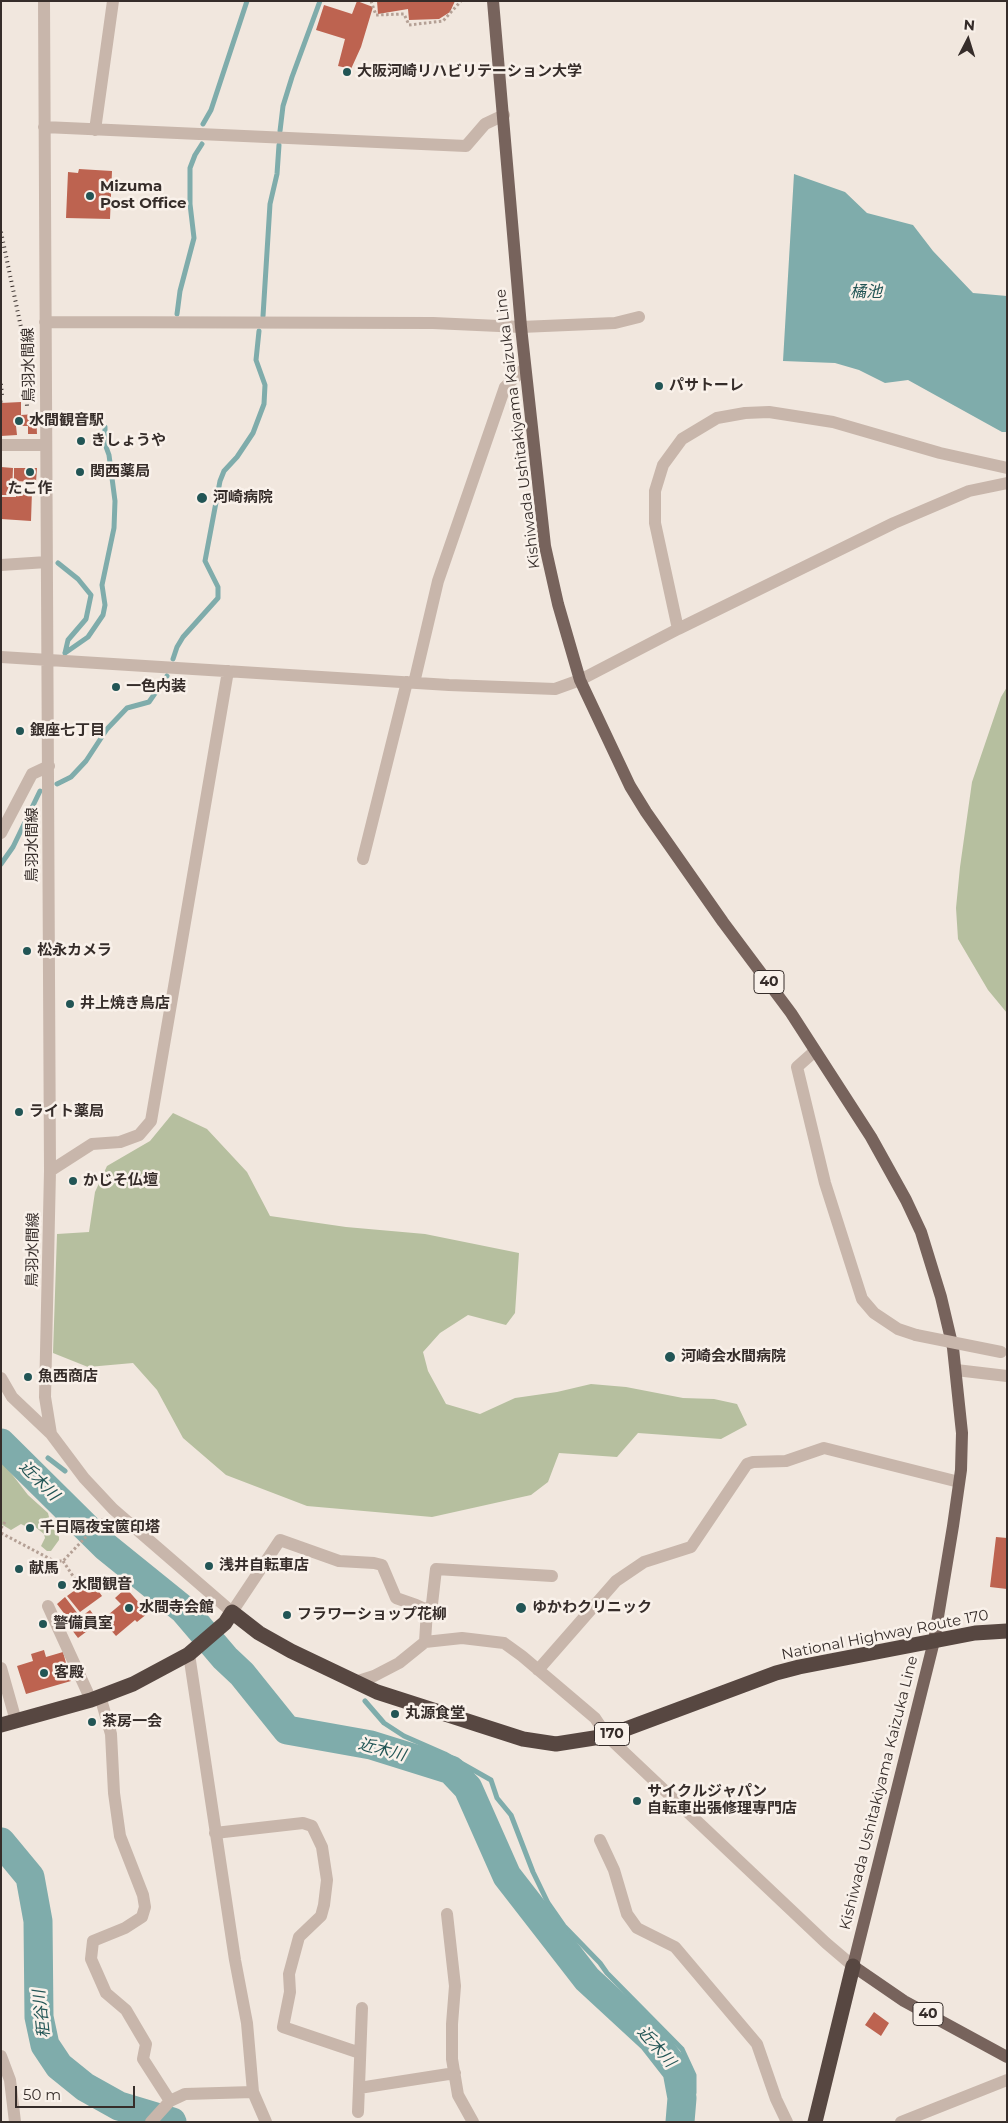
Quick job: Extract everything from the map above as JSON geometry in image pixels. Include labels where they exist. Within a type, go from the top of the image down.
[{"type":"highway","points":[[9,1723],[95,1698],[133,1684],[192,1652],[228,1618]]},
{"type":"highway","name":"National Highway Route 170","points":[[228,1618],[377,1692],[542,1743],[556,1744],[607,1736],[776,1673],[975,1633],[1007,1631]]},
{"type":"highway","points":[[815,2120],[853,1966]]},
{"type":"main road","name":"Kishiwada Ushitakiyama Kaizuka Line","points":[[494,1],[521,327],[546,546],[558,604],[580,680],[630,786],[646,812],[723,922],[786,1006],[871,1137],[906,1200],[921,1232],[941,1297],[953,1348],[962,1433],[959,1482],[934,1641],[853,1966]]},
{"type":"main road","name":"40","points":[[853,1966],[904,2001],[1007,2057]]},
{"type":"street","name":"鳥羽水間線","points":[[44,1],[50,1171],[45,1397],[51,1434],[84,1478],[113,1509],[228,1618]]},
{"type":"street","points":[[95,130],[113,1]]},
{"type":"street","points":[[44,127],[466,146],[485,124],[504,116]]},
{"type":"street","points":[[45,322],[424,323],[521,327],[615,323],[639,317]]},
{"type":"street","points":[[363,859],[438,581],[505,387],[525,368]]},
{"type":"street","points":[[678,629],[655,523],[655,491],[663,465],[682,439],[717,418],[745,413],[769,412],[833,422],[940,453],[1007,468]]},
{"type":"street","points":[[1,446],[46,445]]},
{"type":"street","points":[[1,657],[555,689],[580,680],[678,629],[894,523],[970,491],[1007,483]]},
{"type":"street","points":[[1,565],[47,562]]},
{"type":"street","points":[[50,1171],[92,1144],[120,1142],[139,1135],[151,1121],[228,671]]},
{"type":"street","points":[[1,833],[32,774],[49,766]]},
{"type":"street","points":[[815,1051],[797,1067],[825,1183],[862,1299],[874,1313],[898,1329],[916,1335],[1004,1352]]},
{"type":"street","points":[[956,1370],[1007,1376]]},
{"type":"street","points":[[1,1378],[12,1397],[51,1434]]},
{"type":"street","points":[[538,1670],[616,1581],[644,1562],[691,1547],[747,1464],[753,1462],[786,1461],[824,1448],[959,1482]]},
{"type":"street","points":[[228,1618],[280,1540],[339,1560],[374,1562],[382,1565],[396,1598],[416,1604],[426,1610]]},
{"type":"street","points":[[425,1642],[426,1610],[432,1604],[436,1569],[552,1576]]},
{"type":"street","points":[[48,1606],[95,1698],[110,1734],[114,1793],[120,1836],[143,1894],[145,1907],[142,1917],[125,1928],[93,1941],[91,1959],[106,1993],[126,2010],[146,2044],[143,2059],[170,2101]]},
{"type":"street","points":[[355,1682],[374,1676],[399,1663],[425,1642],[462,1638],[504,1643],[595,1718],[607,1736],[853,1966]]},
{"type":"street","points":[[192,1652],[215,1833],[247,2024],[253,2092],[266,2122]]},
{"type":"street","points":[[1,1668],[9,1723]]},
{"type":"street","points":[[215,1833],[303,1823],[312,1826],[322,1847],[327,1880],[324,1905],[321,1916],[299,1937],[289,1974],[290,1992],[283,2027],[360,2054]]},
{"type":"street","points":[[600,1840],[614,1870],[628,1914],[636,1928],[675,1947],[757,2044],[776,2099],[787,2122]]},
{"type":"street","points":[[448,1914],[455,1986],[452,2059],[458,2095],[473,2122]]},
{"type":"street","points":[[358,2112],[362,2008]]},
{"type":"street","points":[[1,2056],[10,2080],[15,2122]]},
{"type":"street","points":[[359,2088],[454,2073]]},
{"type":"street","points":[[901,2122],[1007,2080]]},
{"type":"street","points":[[151,2122],[170,2101],[185,2094],[253,2092]]},
{"type":"path","points":[[371,1],[376,15],[404,14],[409,25],[443,21],[461,1]]},
{"type":"path","points":[[1,1533],[54,1561],[63,1561],[107,1516]]},
{"type":"path","points":[[2,1527],[5,1522]]},
{"type":"path","points":[[63,1561],[79,1585]]},
{"type":"green space","points":[[1007,687],[1007,1013],[988,990],[958,939],[956,908],[972,782],[1001,697]]},
{"type":"green space","points":[[173,1113],[207,1129],[247,1172],[270,1216],[346,1227],[425,1234],[519,1253],[515,1313],[506,1325],[468,1315],[440,1333],[423,1352],[428,1371],[446,1404],[480,1414],[515,1398],[557,1392],[591,1384],[626,1387],[683,1398],[714,1399],[737,1404],[747,1425],[721,1439],[638,1433],[617,1457],[559,1453],[548,1482],[531,1495],[432,1517],[307,1506],[226,1475],[183,1438],[157,1390],[133,1363],[88,1367],[53,1353],[57,1234],[89,1232],[95,1192],[107,1166],[150,1141]]},
{"type":"green space","points":[[1,1460],[28,1495],[48,1513],[51,1525],[59,1537],[51,1551],[47,1551],[41,1546],[45,1538],[44,1534],[34,1526],[21,1524],[11,1530],[1,1524]]},
{"type":"water","name":"橘池","points":[[794,174],[845,192],[867,213],[913,225],[933,251],[973,293],[1007,296],[1007,432],[1002,432],[908,380],[885,383],[859,370],[835,363],[783,361]]},
{"type":"building","points":[[357,1],[373,7],[361,47],[351,69],[338,66],[345,39],[316,30],[324,5],[352,14]]},
{"type":"building","points":[[377,1],[455,1],[450,12],[439,19],[409,20],[408,9],[378,14]]},
{"type":"building","points":[[79,169],[112,171],[110,219],[66,218],[68,172],[78,173]]},
{"type":"building","name":"水間観音駅","points":[[21,402],[21,415],[36,414],[37,434],[28,434],[28,426],[16,426],[17,435],[1,436],[1,403]]},
{"type":"building","points":[[1,467],[13,468],[12,490],[9,490],[9,495],[1,495]]},
{"type":"building","points":[[14,468],[37,468],[36,482],[14,481]]},
{"type":"building","points":[[16,490],[32,491],[31,521],[1,519],[1,497],[16,497]]},
{"type":"building","points":[[996,1537],[1007,1538],[1007,1589],[990,1587]]},
{"type":"building","points":[[90,1579],[102,1596],[80,1612],[67,1596]]},
{"type":"building","name":"水間寺会館","points":[[126,1588],[148,1613],[137,1622],[135,1620],[116,1636],[102,1620],[121,1604],[115,1598]]},
{"type":"building","points":[[65,1597],[78,1614],[69,1620],[57,1604]]},
{"type":"building","points":[[90,1610],[99,1622],[78,1638],[69,1626]]},
{"type":"building","name":"警備員室","points":[[46,1620],[48,1625],[40,1628],[37,1623]]},
{"type":"building","name":"客殿","points":[[44,1650],[46,1657],[63,1652],[71,1681],[26,1694],[17,1666],[33,1661],[31,1654]]},
{"type":"building","points":[[874,2012],[889,2023],[881,2036],[865,2025]]},
{"type":"waterway","points":[[203,124],[211,110],[247,1]]},
{"type":"waterway","points":[[280,131],[283,106],[320,1]]},
{"type":"waterway","points":[[177,314],[180,291],[194,238],[190,204],[190,168],[202,144]]},
{"type":"waterway","points":[[263,316],[270,204],[277,174],[279,145]]},
{"type":"waterway","points":[[173,659],[183,637],[218,598],[218,587],[205,561],[220,481],[224,471],[237,457],[253,433],[264,404],[265,385],[256,360],[259,331]]},
{"type":"waterway","points":[[65,653],[88,637],[103,615],[105,605],[102,585],[114,528],[115,501],[109,455],[105,444],[105,427]]},
{"type":"waterway","points":[[58,563],[78,579],[91,595],[86,619],[68,640],[65,653]]},
{"type":"waterway","points":[[57,784],[71,777],[86,761],[107,729],[127,708],[149,702],[167,676]]},
{"type":"waterway","points":[[1,864],[13,847],[40,791]]},
{"type":"waterway","name":"近木川","points":[[1,1443],[106,1547],[184,1610],[225,1658],[242,1674],[287,1730],[371,1745],[451,1770],[468,1788],[507,1876],[587,1979],[652,2039],[677,2071],[682,2098],[680,2122]]},
{"type":"waterway","points":[[48,1458],[65,1471]]},
{"type":"waterway","points":[[365,1701],[384,1723],[404,1736],[445,1754],[491,1780],[497,1798],[511,1815],[533,1872],[548,1903],[564,1926],[600,1963],[607,1973],[682,2049],[694,2075],[694,2093],[682,2098]]},
{"type":"waterway","name":"秬谷川","points":[[1,1842],[30,1877],[38,1921],[39,2017],[45,2045],[59,2066],[85,2087],[119,2106],[172,2122]]},
{"type":"railway","points":[[1,232],[23,337],[27,406]]},
{"type":"railway","points":[[1,384],[2,396]]},
{"type":"place","name":"大阪河崎リハビリテーション大学","points":[[347,72]]},
{"type":"place","name":"Mizuma Post Office","points":[[90,196]]},
{"type":"place","name":"パサトーレ","points":[[659,386]]},
{"type":"place","name":"水間観音駅","points":[[19,421]]},
{"type":"place","name":"きしょうや","points":[[81,441]]},
{"type":"place","name":"たこ作","points":[[30,472]]},
{"type":"place","name":"関西薬局","points":[[80,472]]},
{"type":"place","name":"河崎病院","points":[[202,498]]},
{"type":"place","name":"一色内装","points":[[116,687]]},
{"type":"place","name":"銀座七丁目","points":[[20,731]]},
{"type":"place","name":"松永カメラ","points":[[27,951]]},
{"type":"place","name":"井上焼き鳥店","points":[[70,1004]]},
{"type":"place","name":"ライト薬局","points":[[19,1112]]},
{"type":"place","name":"かじそ仏壇","points":[[73,1181]]},
{"type":"place","name":"河崎会水間病院","points":[[670,1357]]},
{"type":"place","name":"魚西商店","points":[[28,1377]]},
{"type":"place","name":"千日隔夜宝篋印塔","points":[[30,1528]]},
{"type":"place","name":"浅井自転車店","points":[[209,1566]]},
{"type":"place","name":"献馬","points":[[19,1569]]},
{"type":"place","name":"水間観音","points":[[62,1585]]},
{"type":"place","name":"水間寺会館","points":[[129,1608]]},
{"type":"place","name":"ゆかわクリニック","points":[[521,1608]]},
{"type":"place","name":"フラワーショップ花柳","points":[[287,1615]]},
{"type":"place","name":"警備員室","points":[[43,1624]]},
{"type":"place","name":"客殿","points":[[44,1673]]},
{"type":"place","name":"丸源食堂","points":[[395,1714]]},
{"type":"place","name":"茶房一会","points":[[92,1722]]},
{"type":"place","name":"サイクルジャパン 自転車出張修理専門店","points":[[637,1801]]}]
